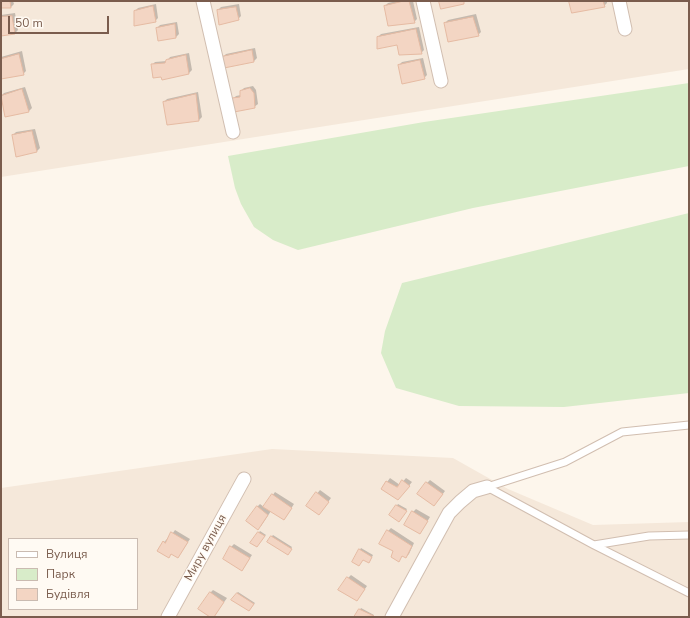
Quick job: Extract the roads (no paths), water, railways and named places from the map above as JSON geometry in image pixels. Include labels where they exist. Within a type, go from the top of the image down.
[{"type":"street","points":[[203,1],[233,132]]},
{"type":"street","points":[[422,1],[441,81]]},
{"type":"street","points":[[619,1],[625,29]]},
{"type":"street","name":"Миру вулиця","points":[[168,617],[244,480]]},
{"type":"street","points":[[392,617],[449,513],[472,491],[486,487]]},
{"type":"lane","points":[[486,487],[565,462],[622,432],[689,425]]},
{"type":"lane","points":[[486,487],[594,545],[689,593]]},
{"type":"lane","points":[[594,545],[648,536],[689,535]]}]
